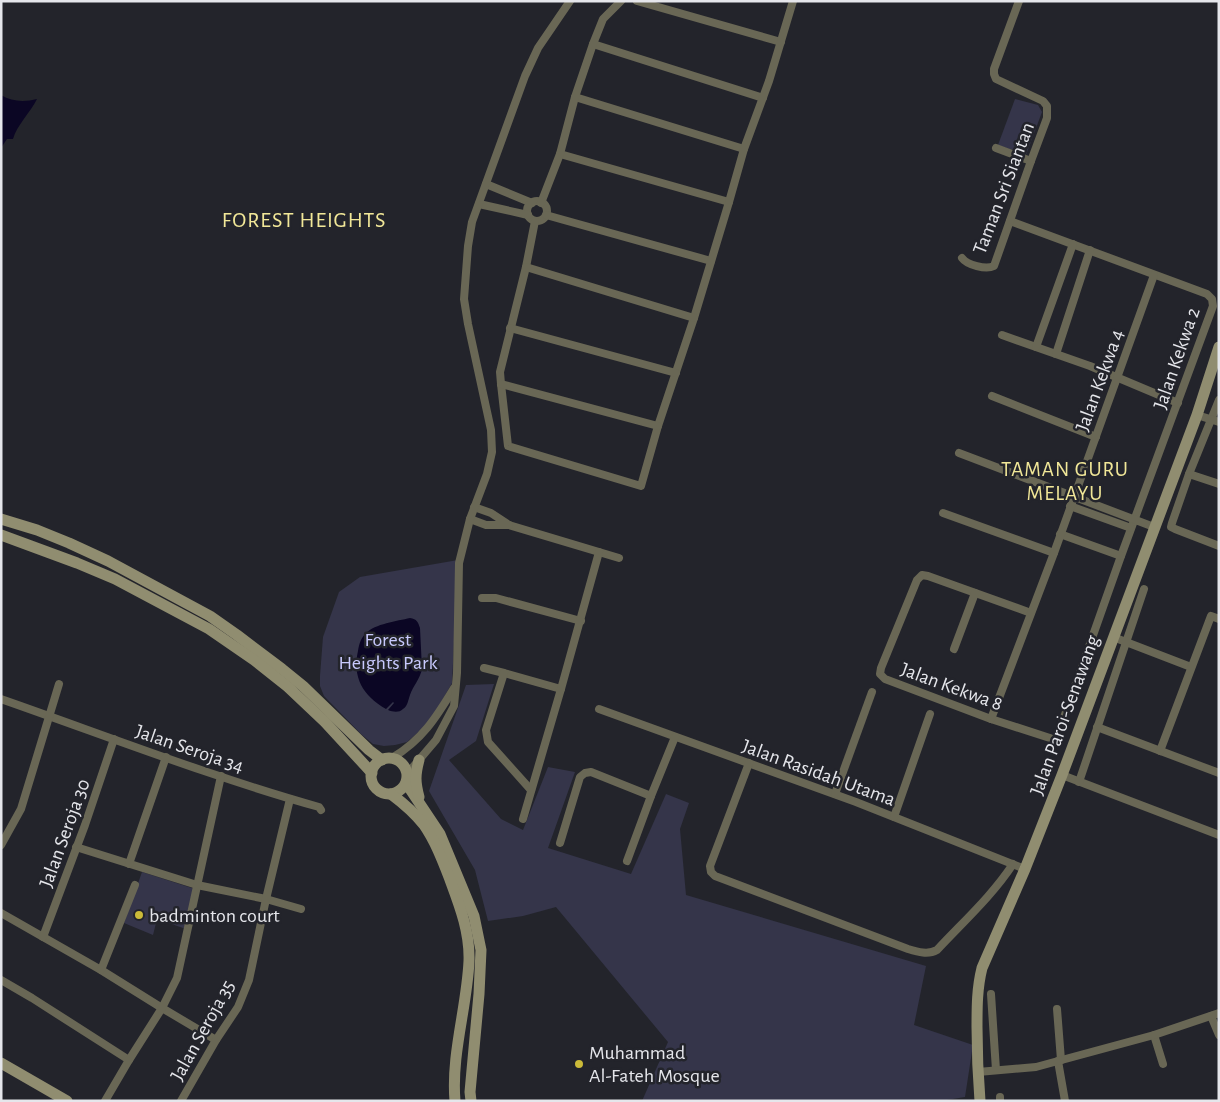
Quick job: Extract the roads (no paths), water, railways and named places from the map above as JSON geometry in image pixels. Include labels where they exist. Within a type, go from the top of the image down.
[{"type":"street","points":[[392,794],[400,790],[419,760],[436,740],[454,706],[457,673],[459,563],[470,519],[487,474],[492,452],[491,430],[464,298],[472,222],[528,69],[538,48],[570,1]]},
{"type":"street","points":[[541,203],[560,154],[574,97],[593,44],[603,19],[621,1]]},
{"type":"street","points":[[637,1],[781,42]]},
{"type":"street","points":[[535,221],[526,267],[500,372],[508,446],[642,486],[658,426],[694,318],[744,149],[763,98],[793,1]]},
{"type":"street","name":"Taman Sri Siantan","points":[[962,258],[964,261],[984,268],[994,266],[1030,161],[1047,118],[1047,106],[1043,101],[996,79],[994,74],[994,69],[1019,1]]},
{"type":"street","points":[[593,44],[763,98]]},
{"type":"street","points":[[574,97],[744,149]]},
{"type":"street","points":[[996,148],[1030,161]]},
{"type":"street","points":[[560,154],[729,202]]},
{"type":"street","points":[[486,184],[532,203],[538,202],[545,206],[546,215],[543,219],[535,221]]},
{"type":"street","points":[[528,214],[528,208],[532,203]]},
{"type":"street","points":[[479,204],[528,214],[535,221]]},
{"type":"street","points":[[546,215],[712,260]]},
{"type":"street","name":"Jalan Kekwa 2","points":[[1010,221],[1207,294],[1212,299],[1213,306],[1131,528],[1056,740]]},
{"type":"street","points":[[1036,347],[1073,244]]},
{"type":"street","points":[[1056,354],[1090,250]]},
{"type":"street","points":[[526,267],[694,318]]},
{"type":"street","name":"Jalan Kekwa 4","points":[[991,719],[1054,553],[1154,275]]},
{"type":"street","points":[[510,328],[676,373]]},
{"type":"street","points":[[1002,335],[1090,366],[1178,403]]},
{"type":"street","name":"Jalan Paroi-Senawang","points":[[980,1101],[977,1067],[977,995],[980,974],[1025,869],[1062,775],[1197,415],[1219,347]]},
{"type":"street","points":[[501,384],[658,426]]},
{"type":"street","points":[[992,396],[1096,437]]},
{"type":"street","points":[[1219,400],[1215,420],[1189,474],[1172,523],[1174,529],[1219,546]]},
{"type":"street","points":[[1197,415],[1215,420]]},
{"type":"street","points":[[959,453],[1154,527]]},
{"type":"street","points":[[1189,474],[1219,484]]},
{"type":"street","points":[[1070,506],[1131,528]]},
{"type":"street","points":[[474,507],[491,513],[509,525]]},
{"type":"street","points":[[943,513],[1054,553]]},
{"type":"street","points":[[1,519],[37,530],[108,561],[210,616],[303,686],[369,750],[404,765],[407,778],[448,851],[474,916],[481,950],[470,1092],[471,1101]]},
{"type":"street","points":[[470,519],[486,525],[509,525],[619,558]]},
{"type":"street","points":[[1060,534],[1121,556]]},
{"type":"street","points":[[1,535],[77,562],[115,579],[209,629],[254,660],[288,687],[325,722],[372,773]]},
{"type":"street","points":[[523,819],[581,621],[599,552]]},
{"type":"street","name":"Jalan Kekwa 8","points":[[1031,613],[922,575],[917,580],[880,674],[885,679],[991,719],[1056,740]]},
{"type":"street","points":[[1079,782],[1144,589]]},
{"type":"street","points":[[954,649],[975,593]]},
{"type":"street","points":[[482,598],[496,598],[581,621]]},
{"type":"street","points":[[1160,751],[1211,616],[1219,619]]},
{"type":"street","points":[[1113,637],[1191,667]]},
{"type":"street","points":[[484,668],[561,689]]},
{"type":"street","points":[[504,673],[486,730],[486,736],[488,742],[531,790]]},
{"type":"street","points":[[1,845],[21,809],[59,684]]},
{"type":"street","points":[[455,1101],[454,1084],[469,962],[467,929],[461,907],[432,838],[424,825],[392,794],[378,790],[373,782],[372,773],[375,765],[407,749],[424,732],[438,715],[456,684]]},
{"type":"street","points":[[835,794],[872,692]]},
{"type":"street","name":"Jalan Seroja 34","points":[[1,700],[221,776],[319,807],[321,810]]},
{"type":"street","name":"Jalan Rasidah Utama","points":[[599,709],[835,794],[1025,869]]},
{"type":"street","points":[[894,817],[930,714]]},
{"type":"street","points":[[1097,727],[1219,772]]},
{"type":"street","points":[[627,861],[675,737]]},
{"type":"street","name":"Jalan Seroja 30","points":[[43,936],[114,739]]},
{"type":"street","points":[[129,864],[166,757]]},
{"type":"street","points":[[419,760],[415,783],[424,810]]},
{"type":"street","points":[[749,763],[710,866],[715,876],[908,949],[932,953],[938,950],[982,903],[1013,864]]},
{"type":"street","points":[[560,843],[580,777],[584,773],[591,772],[651,796]]},
{"type":"street","points":[[1062,775],[1219,835]]},
{"type":"street","points":[[105,1101],[162,1008],[177,978],[221,776]]},
{"type":"street","name":"Jalan Seroja 35","points":[[181,1101],[216,1040],[238,1007],[249,980],[290,799]]},
{"type":"street","points":[[76,847],[197,885],[266,899],[301,910]]},
{"type":"street","points":[[101,970],[134,885]]},
{"type":"street","points":[[1,913],[101,970],[216,1040]]},
{"type":"street","points":[[1,980],[129,1060]]},
{"type":"street","points":[[991,994],[996,1070]]},
{"type":"street","points":[[1057,1009],[1060,1061],[1065,1101]]},
{"type":"street","points":[[973,1101],[977,1067],[996,1070],[1036,1067],[1154,1035],[1215,1014],[1219,1035]]},
{"type":"street","points":[[1154,1035],[1163,1064]]},
{"type":"street","points":[[1,1063],[67,1101]]},
{"type":"place","name":"badminton court","points":[[139,915]]},
{"type":"place","name":"Muhammad Al-Fateh Mosque","points":[[579,1064]]},
{"type":"district","name":"FOREST HEIGHTS","points":[[304,219]]},
{"type":"district","name":"TAMAN GURU MELAYU","points":[[1065,481]]},
{"type":"park label","name":"Forest Heights Park","points":[[388,650]]}]
